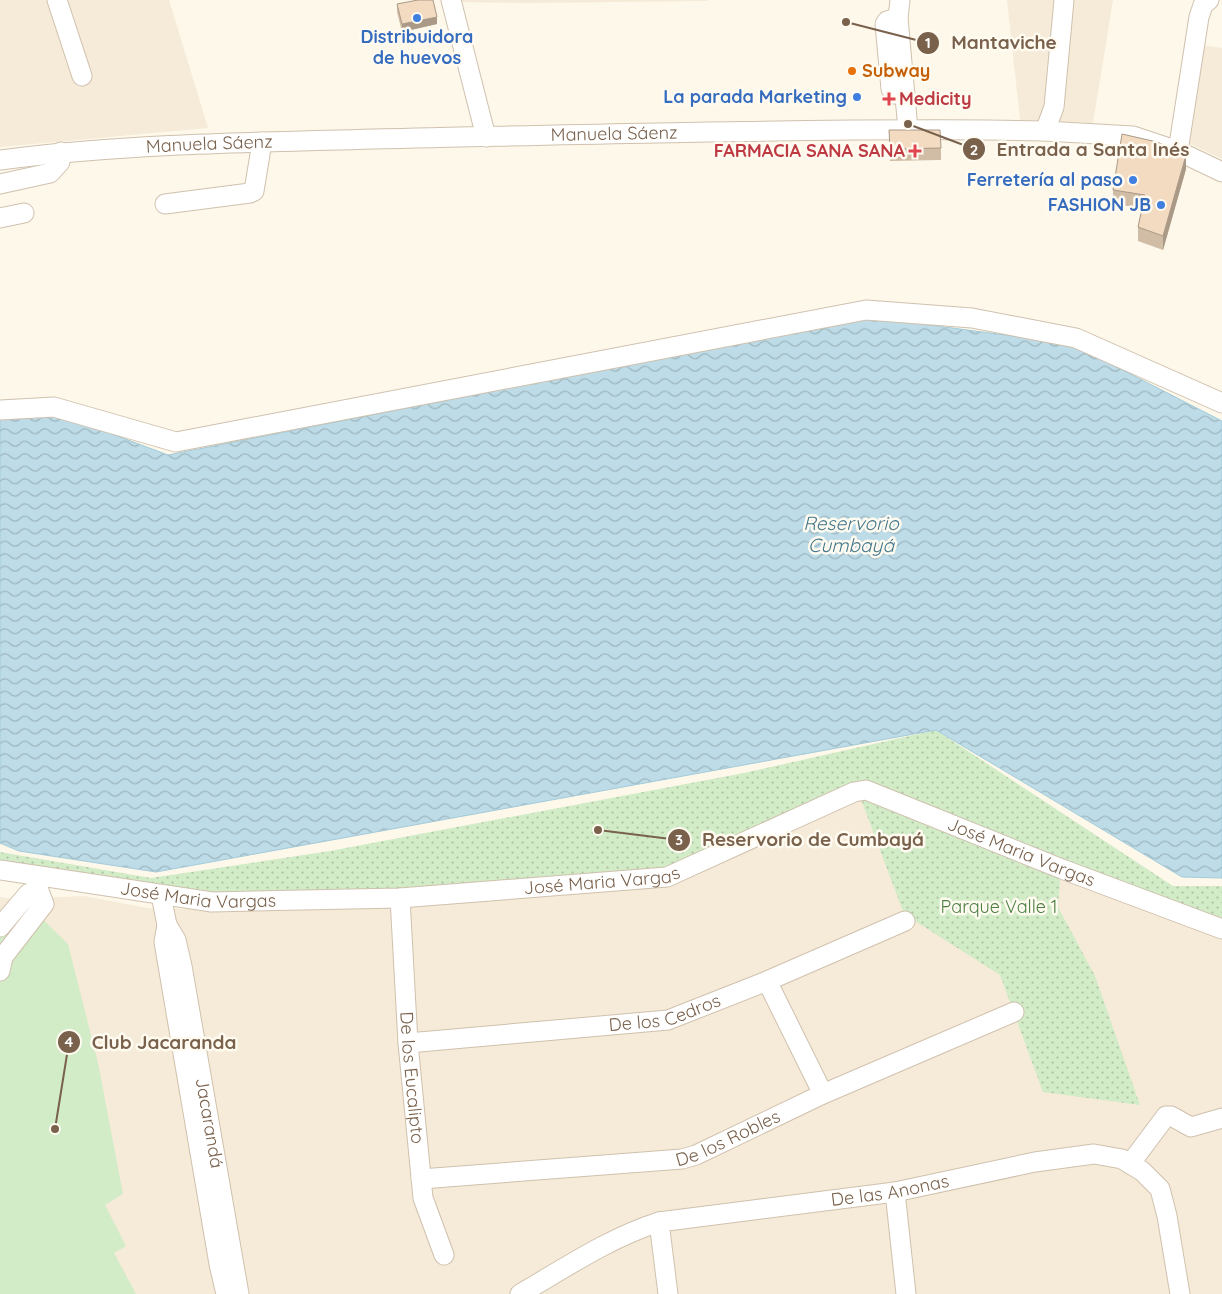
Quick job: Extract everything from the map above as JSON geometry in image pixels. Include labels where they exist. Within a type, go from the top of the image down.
[{"type":"street","points":[[57,0],[82,76]]},
{"type":"street","points":[[451,0],[486,136]]},
{"type":"street","points":[[1044,131],[1054,107],[1064,0]]},
{"type":"street","points":[[1178,151],[1199,18],[1203,5],[1209,0]]},
{"type":"street","points":[[899,9],[908,130]]},
{"type":"street","name":"Manuela Sáenz","points":[[0,160],[62,152],[262,142],[486,136],[908,130],[1044,131],[1133,136],[1178,151],[1222,172]]},
{"type":"street","points":[[165,204],[254,191],[262,142]]},
{"type":"street","points":[[0,184],[50,172],[60,162],[62,152]]},
{"type":"street","points":[[0,218],[24,213]]},
{"type":"street","points":[[0,410],[54,407],[176,442],[866,310],[972,318],[1076,338],[1222,403]]},
{"type":"street","name":"José Maria Vargas","points":[[0,870],[41,881],[89,884],[212,902],[400,898],[667,877],[854,792],[866,790],[1062,869],[1222,929]]},
{"type":"street","points":[[0,927],[41,881]]},
{"type":"street","points":[[0,971],[4,957],[44,904],[41,881]]},
{"type":"street","name":"Jacarandá","points":[[161,895],[167,925],[164,942],[239,1294]]},
{"type":"street","name":"De los Eucalipto","points":[[400,898],[408,1043],[423,1198],[444,1255]]},
{"type":"street","name":"De los Cedros","points":[[408,1043],[668,1020],[767,980],[905,920]]},
{"type":"street","points":[[767,980],[823,1094]]},
{"type":"street","name":"De los Robles","points":[[421,1179],[682,1159],[696,1156],[823,1094],[1014,1012]]},
{"type":"street","name":"Jacarandá","points":[[200,1109],[219,1264],[226,1294]]},
{"type":"street","points":[[1130,1164],[1166,1116],[1171,1116],[1191,1127],[1222,1118]]},
{"type":"street","name":"De las Anonas","points":[[520,1294],[606,1244],[659,1222],[895,1192],[1035,1162],[1094,1154],[1122,1159],[1142,1171],[1160,1189],[1168,1216],[1180,1294]]},
{"type":"street","points":[[895,1192],[906,1294]]},
{"type":"street","points":[[659,1222],[668,1294]]},
{"type":"shaded area","points":[[0,0],[169,0],[208,128],[0,147]]},
{"type":"shaded area","points":[[460,0],[708,1],[528,3],[461,2]]},
{"type":"shaded area","points":[[1007,0],[1113,0],[1093,123],[1020,120]]},
{"type":"shaded area","points":[[1201,45],[1222,48],[1222,159],[1188,143]]},
{"type":"shaded area","points":[[859,794],[1222,931],[1222,1294],[0,1294],[0,897],[13,899],[84,896],[148,908],[232,910]]},
{"type":"green space","points":[[936,730],[1173,886],[1222,886],[1222,921],[863,782],[665,873],[282,910],[0,870],[0,852],[151,878],[330,851],[744,773]]},
{"type":"green space","name":"Parque Valle 1","points":[[859,794],[1061,870],[1058,907],[1095,976],[1140,1105],[1043,1092],[1000,975],[904,914]]},
{"type":"green space","points":[[12,904],[30,907],[68,944],[98,1063],[123,1194],[105,1205],[126,1246],[114,1253],[136,1294],[0,1294],[0,918]]},
{"type":"water","name":"Reservorio Cumbayá","points":[[870,317],[1072,344],[1222,421],[1222,878],[1182,877],[936,730],[156,872],[19,851],[0,843],[0,418],[56,413],[168,455]]},
{"type":"building","points":[[418,0],[433,0],[437,17],[402,24],[397,4]]},
{"type":"building","points":[[889,130],[940,130],[941,148],[890,149]]},
{"type":"building","points":[[1122,134],[1157,142],[1186,155],[1163,236],[1138,227],[1145,195],[1113,190]]},
{"type":"place","name":"Distribuidora de huevos","points":[[417,18]]},
{"type":"place","name":"Mantaviche","points":[[846,22]]},
{"type":"place","name":"Subway","points":[[852,71]]},
{"type":"place","name":"La parada Marketing","points":[[857,97]]},
{"type":"place","name":"Medicity","points":[[889,99]]},
{"type":"place","name":"Entrada a Santa Inés","points":[[908,124]]},
{"type":"place","name":"FARMACIA SANA SANA","points":[[915,151]]},
{"type":"place","name":"Ferretería al paso","points":[[1133,180]]},
{"type":"place","name":"FASHION JB","points":[[1161,205]]},
{"type":"place","name":"Reservorio de Cumbayá","points":[[598,830]]},
{"type":"place","name":"Club Jacaranda","points":[[55,1129]]}]
